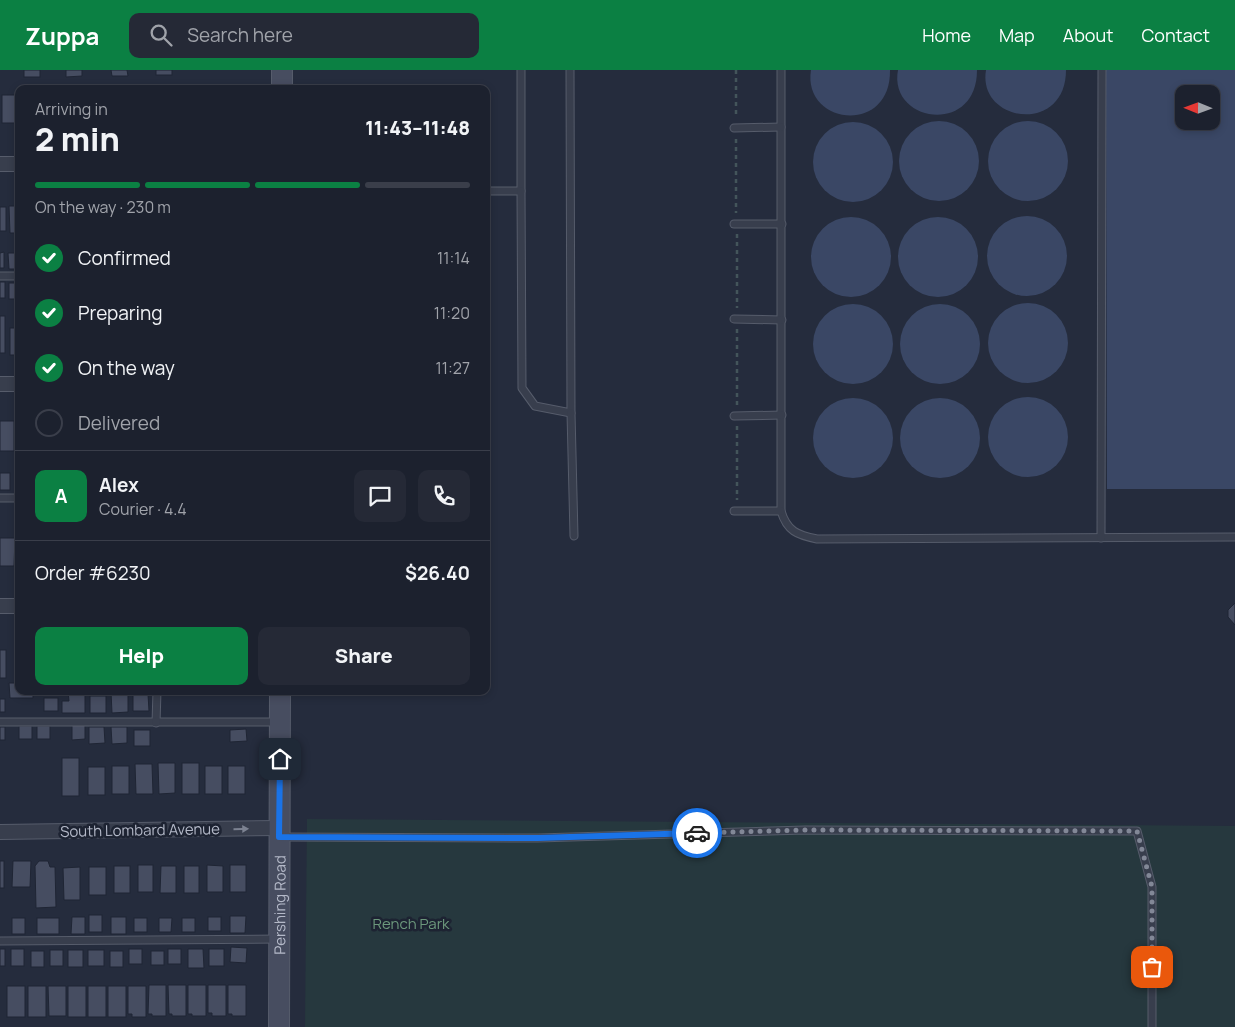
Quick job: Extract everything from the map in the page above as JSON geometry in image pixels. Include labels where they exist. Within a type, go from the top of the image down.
[{"type":"main road","points":[[282,70],[282,85]]},
{"type":"main road","name":"Pershing Road","points":[[279,1027],[280,695]]},
{"type":"street","points":[[0,164],[15,164]]},
{"type":"street","points":[[0,384],[15,384]]},
{"type":"street","points":[[0,606],[15,606]]},
{"type":"street","name":"South Lombard Avenue","points":[[0,832],[279,832]]},
{"type":"lane","points":[[521,70],[522,388],[535,406],[571,413]]},
{"type":"lane","points":[[570,70],[571,413],[574,536]]},
{"type":"lane","points":[[781,70],[782,511],[784,522],[795,534],[817,539],[1235,537]]},
{"type":"lane","points":[[1101,538],[1102,70]]},
{"type":"lane","points":[[734,128],[781,127]]},
{"type":"lane","points":[[490,191],[521,191]]},
{"type":"lane","points":[[734,224],[782,224]]},
{"type":"lane","points":[[0,276],[15,276]]},
{"type":"lane","points":[[734,319],[782,320]]},
{"type":"lane","points":[[734,416],[782,415]]},
{"type":"lane","points":[[0,498],[15,498]]},
{"type":"lane","points":[[734,511],[782,511]]},
{"type":"lane","points":[[156,695],[156,723]]},
{"type":"lane","points":[[0,722],[280,722]]},
{"type":"lane","points":[[279,832],[538,838],[805,830],[1137,831],[1152,887],[1152,1027]]},
{"type":"lane","points":[[0,941],[279,939]]},
{"type":"path","points":[[736,70],[736,117]]},
{"type":"path","points":[[736,138],[736,213]]},
{"type":"path","points":[[737,235],[737,308]]},
{"type":"path","points":[[736,405],[737,330]]},
{"type":"path","points":[[737,426],[738,501]]},
{"type":"green space","name":"Rench Park","points":[[307,819],[1235,826],[1235,1027],[305,1027]]},
{"type":"water","points":[[811,70],[890,70],[887,91],[877,106],[863,114],[848,115],[832,112],[820,102],[812,88]]},
{"type":"water","points":[[898,70],[977,70],[973,91],[963,105],[949,113],[934,115],[919,111],[906,102],[899,88]]},
{"type":"water","points":[[986,70],[1066,70],[1062,91],[1052,105],[1038,113],[1023,114],[1007,110],[995,102],[987,88]]},
{"type":"water","points":[[1106,70],[1235,70],[1235,489],[1107,489]]},
{"type":"water","points":[[939,121],[954,124],[967,133],[976,146],[979,161],[976,176],[967,189],[954,198],[939,201],[924,198],[911,189],[902,176],[899,161],[902,146],[911,133],[924,124]]},
{"type":"water","points":[[1028,121],[1043,124],[1056,133],[1065,146],[1068,161],[1065,176],[1056,189],[1043,198],[1028,201],[1013,198],[1000,189],[991,176],[988,161],[991,146],[1000,133],[1013,124]]},
{"type":"water","points":[[853,122],[868,125],[881,134],[890,147],[893,162],[890,177],[881,190],[868,199],[853,202],[838,199],[825,190],[816,177],[813,162],[816,147],[825,134],[838,125]]},
{"type":"water","points":[[1027,216],[1042,219],[1055,228],[1064,241],[1067,256],[1064,271],[1055,284],[1042,293],[1027,296],[1012,293],[999,284],[990,271],[987,256],[990,241],[999,228],[1012,219]]},
{"type":"water","points":[[851,217],[866,220],[879,229],[888,242],[891,257],[888,272],[879,285],[866,294],[851,297],[836,294],[823,285],[814,272],[811,257],[814,242],[823,229],[836,220]]},
{"type":"water","points":[[938,217],[953,220],[966,229],[975,242],[978,257],[975,272],[966,285],[953,294],[938,297],[923,294],[910,285],[901,272],[898,257],[901,242],[910,229],[923,220]]},
{"type":"water","points":[[1028,303],[1043,306],[1056,315],[1065,328],[1068,343],[1065,358],[1056,371],[1043,380],[1028,383],[1013,380],[1000,371],[991,358],[988,343],[991,328],[1000,315],[1013,306]]},
{"type":"water","points":[[853,304],[868,307],[881,316],[890,329],[893,344],[890,359],[881,372],[868,381],[853,384],[838,381],[825,372],[816,359],[813,344],[816,329],[825,316],[838,307]]},
{"type":"water","points":[[940,304],[955,307],[968,316],[977,329],[980,344],[977,359],[968,372],[955,381],[940,384],[925,381],[912,372],[903,359],[900,344],[903,329],[912,316],[925,307]]},
{"type":"water","points":[[1028,397],[1043,400],[1056,409],[1065,422],[1068,437],[1065,452],[1056,465],[1043,474],[1028,477],[1013,474],[1000,465],[991,452],[988,437],[991,422],[1000,409],[1013,400]]},
{"type":"water","points":[[853,398],[868,401],[881,410],[890,423],[893,438],[890,453],[881,466],[868,475],[853,478],[838,475],[825,466],[816,453],[813,438],[816,423],[825,410],[838,401]]},
{"type":"water","points":[[940,398],[955,401],[968,410],[977,423],[980,438],[977,453],[968,466],[955,475],[940,478],[925,475],[912,466],[903,453],[900,438],[903,423],[912,410],[925,401]]},
{"type":"building","points":[[24,70],[40,70],[40,77],[24,77]]},
{"type":"building","points":[[66,70],[82,70],[82,76],[66,77]]},
{"type":"building","points":[[111,70],[127,70],[128,76],[112,76]]},
{"type":"building","points":[[156,70],[172,70],[172,75],[156,75]]},
{"type":"building","points":[[2,95],[15,95],[15,123],[2,123]]},
{"type":"building","points":[[9,206],[15,206],[15,233],[10,233]]},
{"type":"building","points":[[0,207],[6,207],[6,231],[0,231]]},
{"type":"building","points":[[4,252],[4,268],[0,268],[0,253]]},
{"type":"building","points":[[8,253],[15,253],[15,269],[9,269]]},
{"type":"building","points":[[0,282],[5,282],[5,298],[0,298]]},
{"type":"building","points":[[9,283],[15,283],[15,299],[9,299]]},
{"type":"building","points":[[0,316],[5,316],[5,353],[0,353]]},
{"type":"building","points":[[10,328],[15,328],[15,355],[10,355]]},
{"type":"building","points":[[0,421],[14,421],[14,451],[0,451]]},
{"type":"building","points":[[0,473],[10,473],[10,490],[0,490]]},
{"type":"building","points":[[0,538],[15,538],[14,566],[0,566]]},
{"type":"building","points":[[1235,603],[1235,625],[1228,617],[1228,610]]},
{"type":"building","points":[[0,650],[6,650],[6,678],[0,678]]},
{"type":"building","points":[[9,683],[15,683],[15,695],[33,695],[33,698],[10,698]]},
{"type":"building","points":[[68,695],[85,695],[85,713],[62,713],[62,701],[69,701]]},
{"type":"building","points":[[111,695],[128,695],[128,712],[112,713]]},
{"type":"building","points":[[133,695],[148,695],[149,711],[133,711]]},
{"type":"building","points":[[90,696],[106,696],[106,713],[90,713]]},
{"type":"building","points":[[44,698],[58,698],[58,711],[44,711]]},
{"type":"building","points":[[0,699],[5,699],[5,712],[0,712]]},
{"type":"building","points":[[72,725],[85,725],[85,739],[72,740]]},
{"type":"building","points":[[19,726],[32,726],[32,739],[19,739]]},
{"type":"building","points":[[37,726],[50,726],[50,739],[37,739]]},
{"type":"building","points":[[0,727],[5,727],[5,740],[0,740]]},
{"type":"building","points":[[89,727],[104,727],[105,743],[89,744]]},
{"type":"building","points":[[111,727],[127,727],[127,743],[112,744]]},
{"type":"building","points":[[246,729],[247,741],[230,742],[230,730]]},
{"type":"building","points":[[134,730],[150,730],[150,746],[134,746]]},
{"type":"building","points":[[62,758],[79,758],[79,796],[62,796]]},
{"type":"building","points":[[158,763],[175,763],[175,793],[159,794]]},
{"type":"building","points":[[182,763],[199,763],[199,794],[182,794]]},
{"type":"building","points":[[135,764],[152,764],[153,794],[136,794]]},
{"type":"building","points":[[112,766],[129,766],[129,794],[112,794]]},
{"type":"building","points":[[205,766],[222,766],[222,794],[205,794]]},
{"type":"building","points":[[228,766],[245,766],[245,794],[228,794]]},
{"type":"building","points":[[88,767],[105,767],[105,795],[88,795]]},
{"type":"building","points":[[0,861],[4,861],[4,888],[0,888]]},
{"type":"building","points":[[13,861],[31,861],[30,887],[12,887]]},
{"type":"building","points":[[39,861],[48,861],[50,867],[55,867],[56,907],[36,908],[35,866]]},
{"type":"building","points":[[138,865],[153,865],[153,892],[138,892]]},
{"type":"building","points":[[207,865],[223,866],[223,892],[207,892]]},
{"type":"building","points":[[230,865],[246,865],[246,892],[230,892]]},
{"type":"building","points":[[114,866],[130,866],[130,893],[114,893]]},
{"type":"building","points":[[161,866],[176,866],[176,893],[160,893]]},
{"type":"building","points":[[184,866],[199,866],[199,893],[184,893]]},
{"type":"building","points":[[80,867],[80,900],[64,900],[63,868]]},
{"type":"building","points":[[89,867],[106,867],[106,895],[89,895]]},
{"type":"building","points":[[89,915],[102,915],[102,932],[89,932]]},
{"type":"building","points":[[230,916],[246,916],[245,933],[230,933]]},
{"type":"building","points":[[72,917],[85,917],[85,934],[71,934]]},
{"type":"building","points":[[111,917],[126,917],[126,934],[111,934]]},
{"type":"building","points":[[208,917],[221,917],[221,931],[208,931]]},
{"type":"building","points":[[12,918],[25,918],[25,934],[12,934]]},
{"type":"building","points":[[37,918],[59,918],[59,934],[37,934]]},
{"type":"building","points":[[134,918],[147,918],[147,932],[134,932]]},
{"type":"building","points":[[159,918],[172,918],[171,932],[159,932]]},
{"type":"building","points":[[182,918],[195,918],[195,932],[182,932]]},
{"type":"building","points":[[231,947],[247,948],[246,963],[230,962]]},
{"type":"building","points":[[0,949],[5,949],[5,966],[0,966]]},
{"type":"building","points":[[11,949],[24,949],[24,966],[11,966]]},
{"type":"building","points":[[129,949],[142,949],[142,964],[129,964]]},
{"type":"building","points":[[168,949],[181,949],[181,964],[168,964]]},
{"type":"building","points":[[188,949],[203,949],[204,968],[188,968]]},
{"type":"building","points":[[209,949],[224,949],[224,966],[209,966]]},
{"type":"building","points":[[50,950],[63,950],[63,966],[50,966]]},
{"type":"building","points":[[68,950],[83,950],[83,967],[68,967]]},
{"type":"building","points":[[88,950],[104,950],[104,966],[88,966]]},
{"type":"building","points":[[31,951],[44,951],[44,967],[31,967]]},
{"type":"building","points":[[110,951],[123,951],[123,967],[110,967]]},
{"type":"building","points":[[151,951],[164,951],[164,965],[151,965]]},
{"type":"building","points":[[149,985],[166,985],[166,1016],[152,1016],[152,1014],[148,1014]]},
{"type":"building","points":[[168,985],[186,985],[186,1016],[172,1016],[172,1014],[169,1014]]},
{"type":"building","points":[[188,985],[206,985],[206,1016],[192,1016],[192,1014],[188,1014]]},
{"type":"building","points":[[208,985],[226,985],[226,1016],[212,1016],[212,1013],[208,1013]]},
{"type":"building","points":[[228,985],[246,985],[246,1016],[232,1016],[232,1014],[228,1014]]},
{"type":"building","points":[[7,986],[25,986],[25,1017],[7,1017]]},
{"type":"building","points":[[28,986],[46,986],[46,1017],[28,1017]]},
{"type":"building","points":[[48,986],[66,986],[66,1016],[49,1016]]},
{"type":"building","points":[[68,986],[86,986],[86,1017],[68,1017]]},
{"type":"building","points":[[88,986],[106,986],[106,1017],[88,1017]]},
{"type":"building","points":[[108,986],[126,986],[126,1017],[108,1017]]},
{"type":"building","points":[[128,986],[146,986],[146,1017],[132,1017],[132,1014],[128,1014]]},
{"type":"way so far","points":[[697,833],[805,830],[1137,831],[1152,887],[1152,967]]},
{"type":"route","points":[[280,759],[279,837],[538,838],[697,833]]}]
